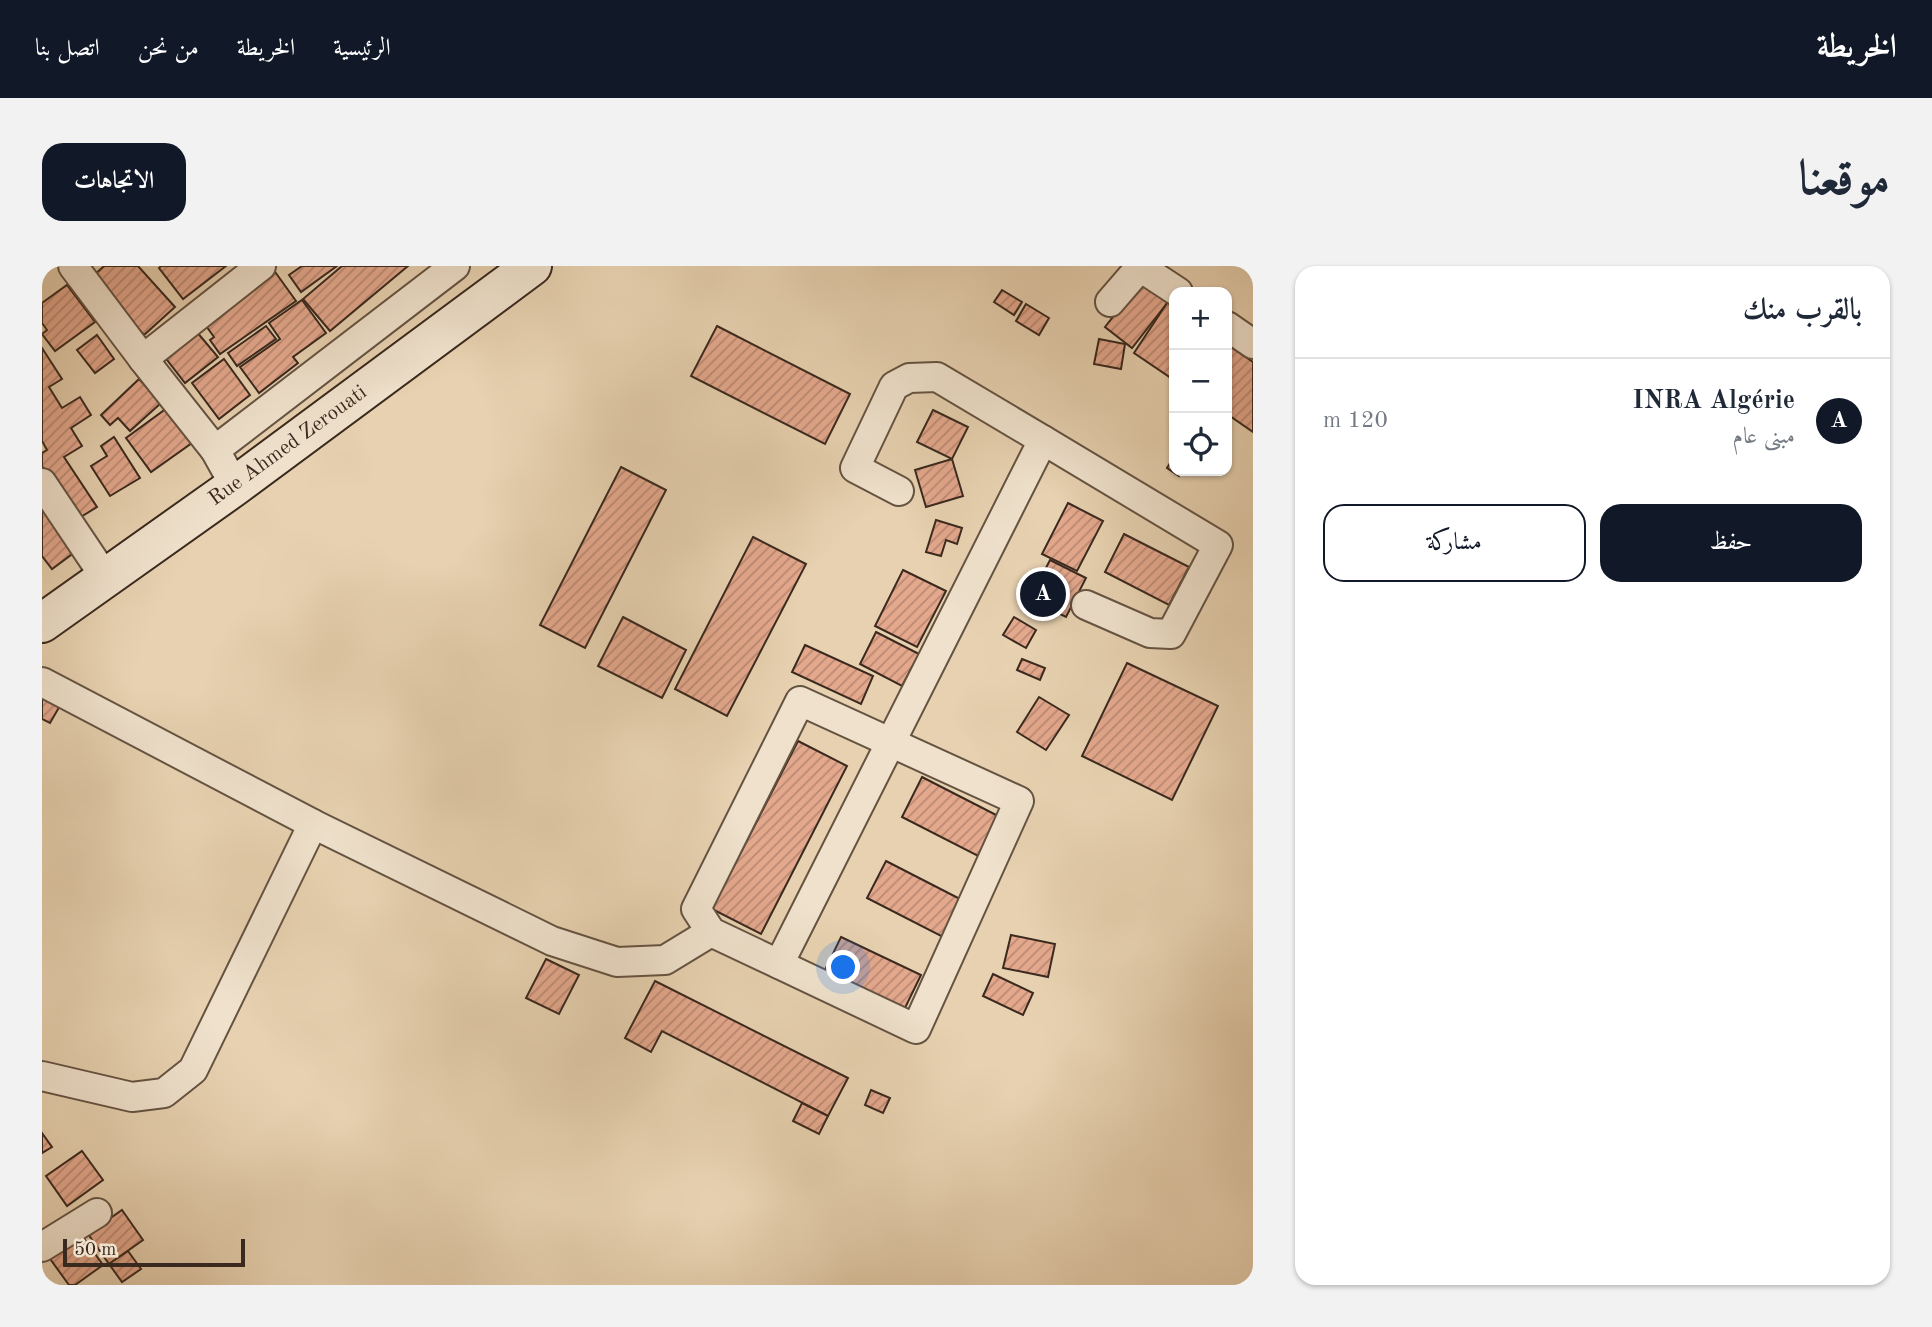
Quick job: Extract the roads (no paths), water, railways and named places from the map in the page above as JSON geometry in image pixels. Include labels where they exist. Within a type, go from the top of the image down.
[{"type":"main road","name":"Rue Ahmed Zerouati","points":[[42,623],[235,486],[532,266]]},
{"type":"street","points":[[73,266],[215,450],[235,486]]},
{"type":"street","points":[[143,359],[261,266]]},
{"type":"street","points":[[215,450],[454,266]]},
{"type":"street","points":[[1110,302],[1141,266],[1171,287]]},
{"type":"street","points":[[1232,329],[1253,344]]},
{"type":"street","points":[[899,491],[855,468],[894,386],[909,378],[937,377],[1219,545],[1171,634],[1150,633],[1086,605]]},
{"type":"street","points":[[779,964],[1043,440]]},
{"type":"street","points":[[42,483],[105,578]]},
{"type":"street","points":[[42,682],[313,824],[552,941],[617,962],[665,960],[711,932]]},
{"type":"street","points":[[800,701],[1019,801],[916,1029],[711,932],[696,909],[800,701]]},
{"type":"street","points":[[42,1076],[132,1097],[164,1093],[192,1070],[313,824]]},
{"type":"street","points":[[42,1247],[97,1213]]},
{"type":"place","name":"INRA Algérie","points":[[1043,594]]}]
